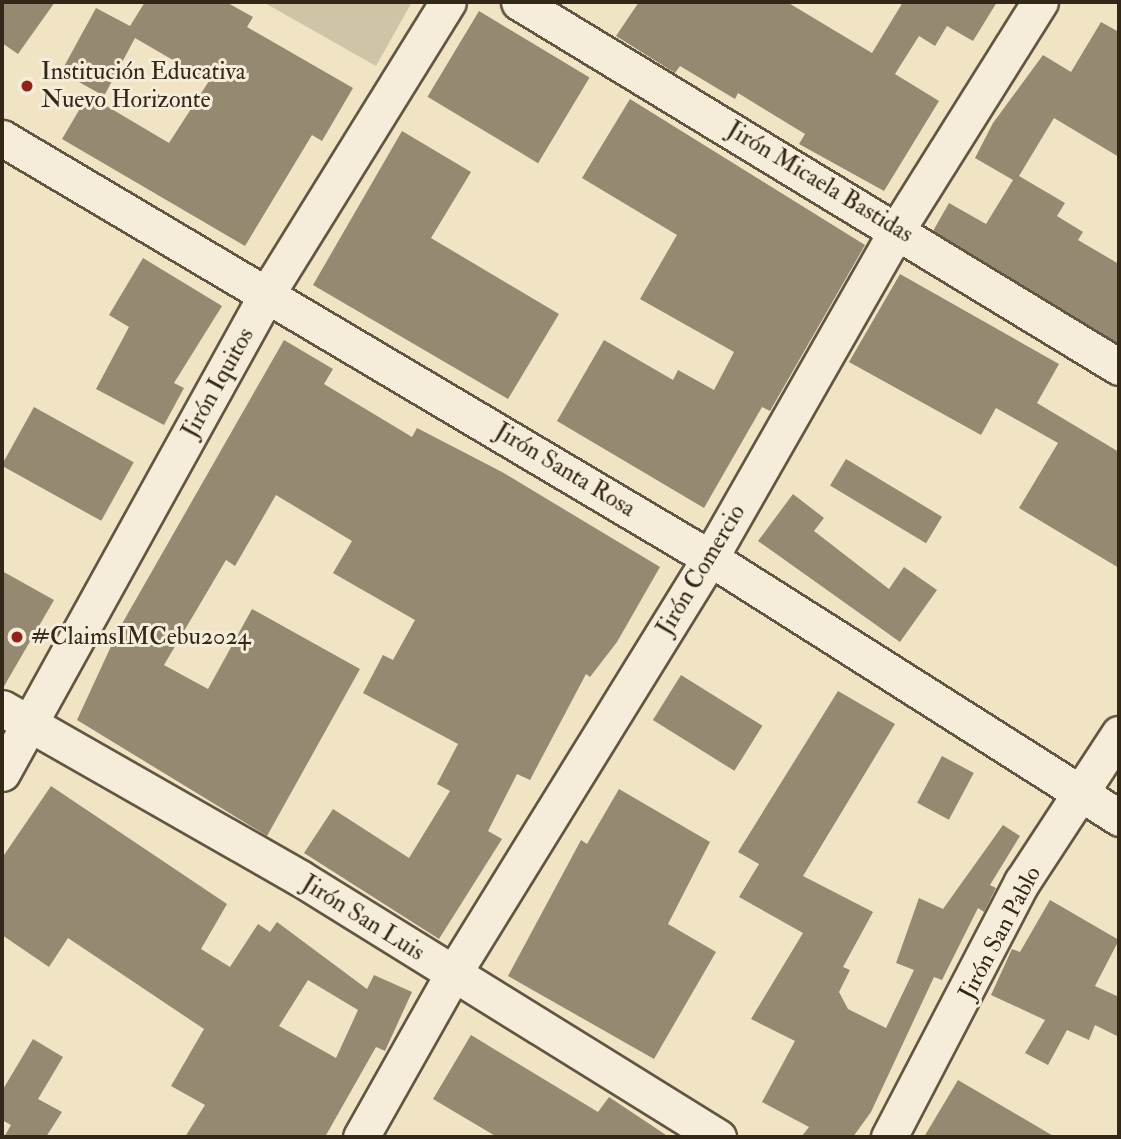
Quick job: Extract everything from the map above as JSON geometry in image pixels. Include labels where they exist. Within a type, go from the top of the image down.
[{"type":"street","name":"Jirón Iquitos","points":[[2,773],[15,715],[268,292],[448,2]]},
{"type":"street","name":"Jirón Micaela Bastidas","points":[[519,2],[898,228],[1119,367]]},
{"type":"street","name":"Jirón Comercio","points":[[361,1137],[453,974],[710,558],[898,228],[1040,2]]},
{"type":"street","name":"Jirón Santa Rosa","points":[[2,138],[268,292],[710,558],[1119,818]]},
{"type":"street","name":"Jirón San Luis","points":[[15,715],[453,974],[718,1137]]},
{"type":"street","name":"Jirón San Pablo","points":[[889,1137],[1022,882],[1082,795],[1119,734]]},
{"type":"shaded area","points":[[263,2],[412,2],[376,66]]},
{"type":"building","points":[[2,2],[55,2],[18,54],[2,43]]},
{"type":"building","points":[[145,2],[226,2],[253,17],[247,27],[353,88],[322,141],[312,135],[245,246],[62,139],[88,95],[169,143],[209,81],[135,38],[104,96],[61,72],[96,8],[130,26]]},
{"type":"building","points":[[639,2],[787,2],[872,53],[903,2],[997,2],[973,41],[947,26],[935,46],[919,36],[895,74],[939,101],[884,191],[799,144],[805,134],[738,93],[735,99],[680,66],[675,73],[616,36]]},
{"type":"building","points":[[479,11],[590,77],[538,163],[427,97]]},
{"type":"building","points":[[1101,22],[1119,32],[1119,157],[1054,118],[1019,176],[1065,203],[1057,216],[1083,232],[1078,240],[1119,264],[1119,344],[933,231],[949,203],[986,224],[1013,180],[975,158],[993,123],[1043,55],[1071,72]]},
{"type":"building","points":[[630,99],[865,245],[770,411],[762,407],[704,508],[557,421],[604,340],[673,380],[678,370],[714,390],[734,352],[640,299],[677,235],[582,178]]},
{"type":"building","points":[[402,131],[471,172],[431,238],[559,314],[508,399],[313,285]]},
{"type":"building","points":[[143,258],[222,306],[174,383],[184,388],[164,425],[96,389],[129,327],[109,315]]},
{"type":"building","points":[[900,274],[1059,364],[1037,403],[1119,452],[1119,568],[1019,508],[1058,443],[996,408],[981,435],[849,362]]},
{"type":"building","points":[[284,340],[333,369],[324,384],[412,437],[417,428],[502,472],[660,567],[617,642],[590,677],[586,674],[530,780],[517,774],[488,831],[502,839],[439,939],[304,853],[333,809],[409,858],[450,791],[437,784],[458,744],[363,693],[383,655],[393,660],[415,620],[333,573],[352,541],[276,495],[235,566],[226,560],[164,665],[208,689],[252,609],[360,669],[267,836],[77,720],[119,629]]},
{"type":"building","points":[[34,407],[134,462],[101,521],[2,466]]},
{"type":"building","points":[[846,459],[942,517],[926,543],[830,486]]},
{"type":"building","points":[[793,494],[824,518],[814,531],[889,589],[904,567],[937,590],[900,642],[758,541]]},
{"type":"building","name":"#ClaimsIMCebu2024","points":[[2,571],[54,600],[3,688],[2,688]]},
{"type":"building","points":[[681,675],[762,726],[734,771],[653,720]]},
{"type":"building","points":[[838,691],[895,724],[803,876],[873,912],[843,967],[850,970],[839,992],[848,1009],[886,1028],[914,970],[896,963],[919,898],[943,909],[1003,825],[1020,836],[990,885],[996,888],[984,912],[978,908],[942,980],[934,977],[871,1112],[853,1137],[801,1137],[809,1127],[762,1102],[795,1041],[751,1019],[803,933],[739,897],[759,864],[738,852]]},
{"type":"building","points":[[942,756],[974,773],[949,820],[917,803]]},
{"type":"building","points":[[51,786],[227,904],[201,949],[230,967],[258,924],[270,932],[277,922],[367,989],[374,975],[412,992],[385,1051],[376,1047],[325,1137],[185,1137],[205,1105],[171,1086],[204,1029],[68,938],[49,967],[2,935],[2,858]],"holes":[[[308,980],[358,1010],[336,1058],[279,1026]]]},
{"type":"building","points":[[619,789],[710,842],[668,924],[716,952],[654,1059],[508,976],[581,840],[587,844]]},
{"type":"building","points":[[1050,900],[1119,940],[1095,986],[1119,997],[1119,1037],[1095,1025],[1089,1040],[1067,1030],[1048,1065],[1025,1053],[1045,1020],[991,995],[1012,949],[1020,952]]},
{"type":"building","points":[[471,1035],[598,1112],[609,1097],[669,1137],[497,1137],[433,1099]]},
{"type":"building","points":[[33,1039],[63,1057],[38,1099],[62,1112],[46,1137],[4,1137],[11,1125],[2,1120],[2,1091]]},
{"type":"building","points":[[958,1080],[1055,1137],[924,1137]]},
{"type":"place","name":"Institución Educativa Nuevo Horizonte","points":[[27,86]]},
{"type":"place","name":"#ClaimsIMCebu2024","points":[[17,637]]}]
